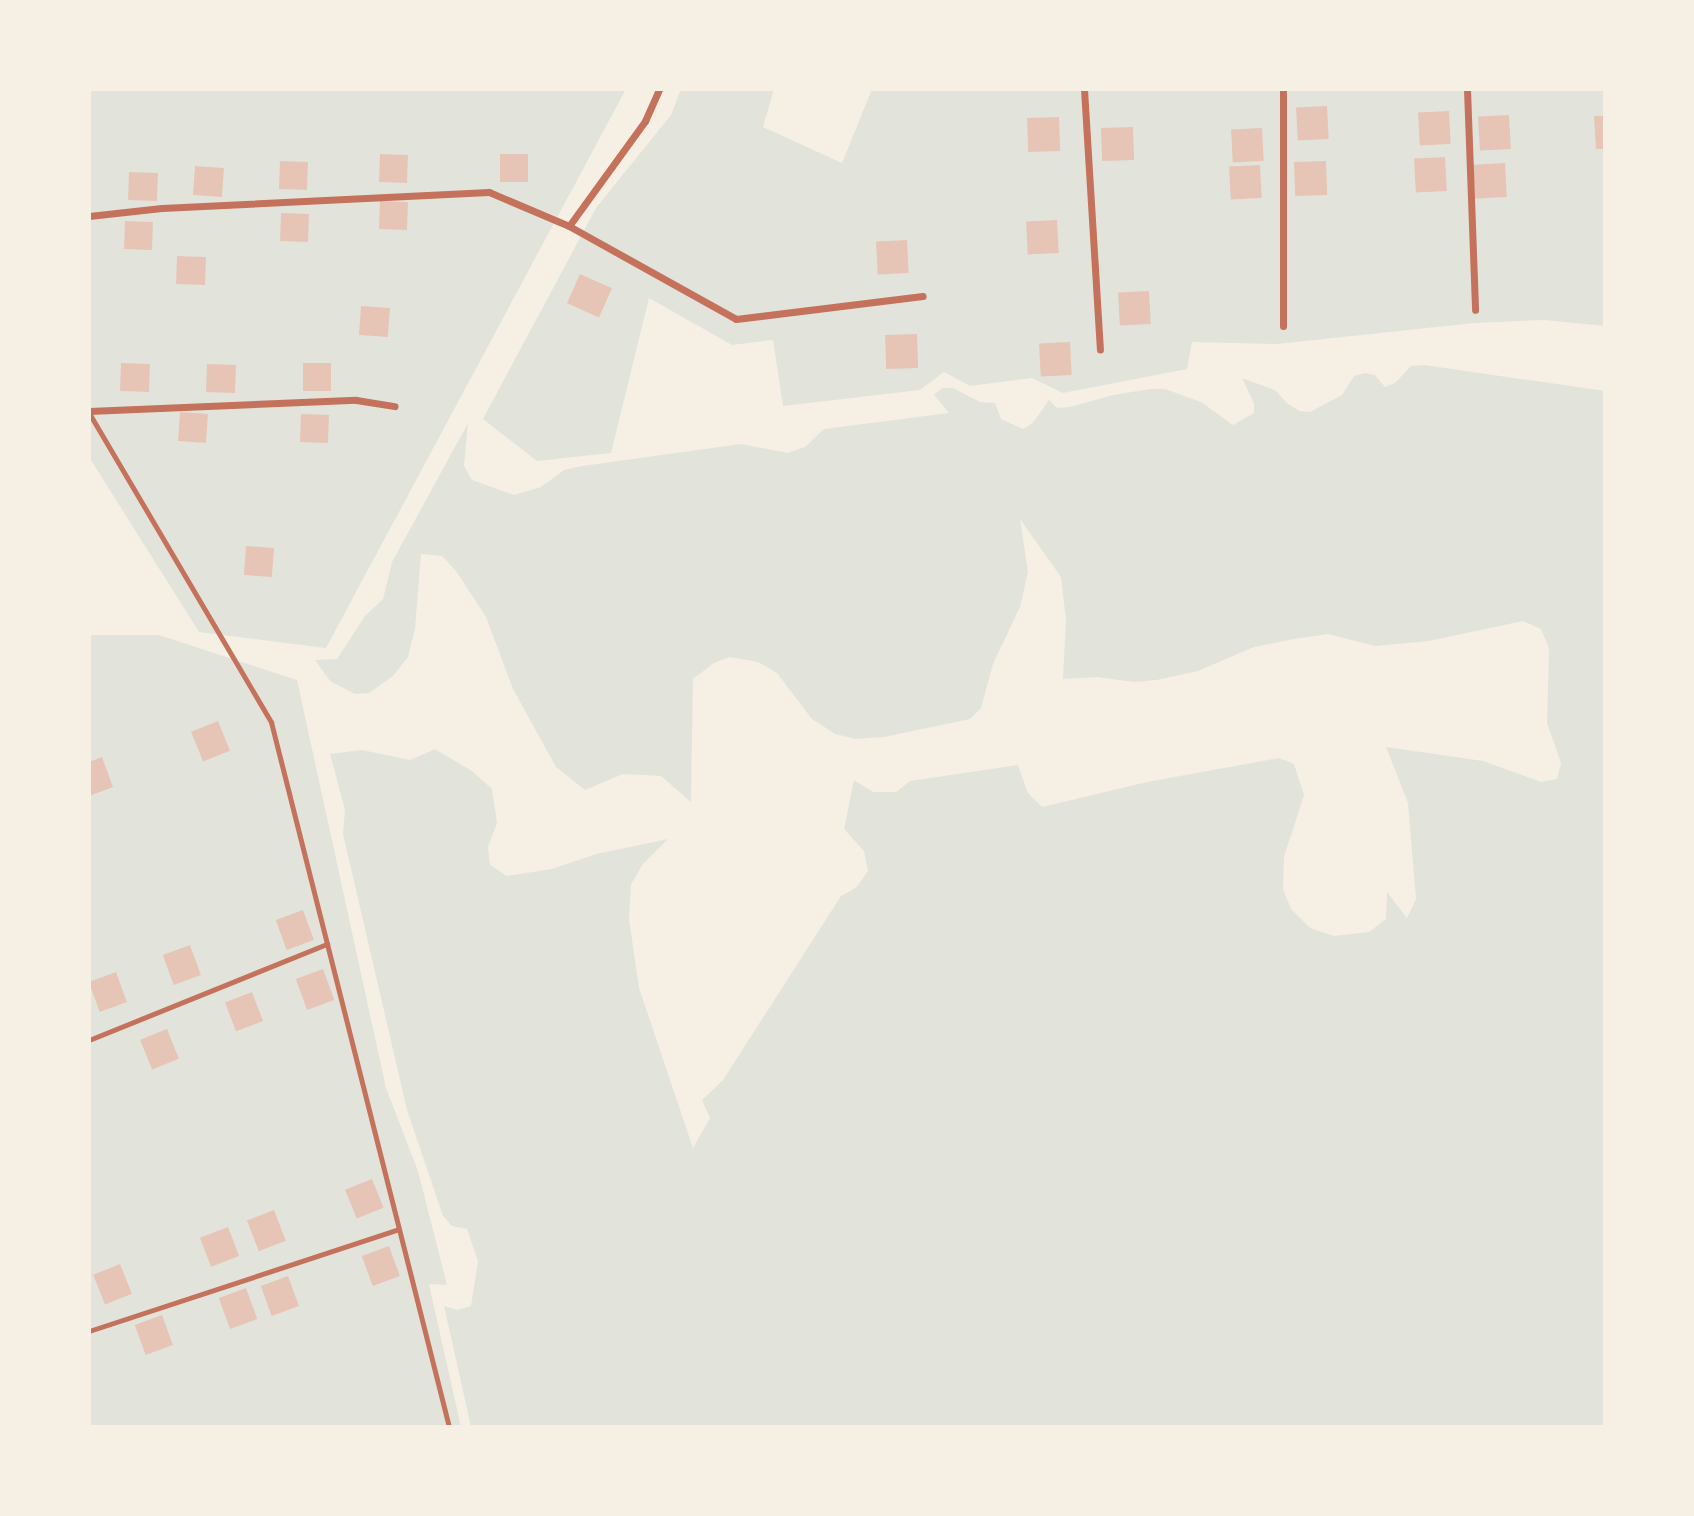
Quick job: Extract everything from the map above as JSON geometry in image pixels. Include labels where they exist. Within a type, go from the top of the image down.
[{"type":"street","points":[[569,226],[645,121],[659,89]]},
{"type":"street","points":[[1084,89],[1100,350]]},
{"type":"street","points":[[1283,89],[1283,326]]},
{"type":"street","points":[[1467,89],[1475,310]]},
{"type":"street","points":[[89,216],[162,208],[489,192],[569,226],[736,319],[923,296]]},
{"type":"street","points":[[89,412],[356,400],[395,406]]},
{"type":"lane","points":[[89,412],[271,722],[449,1427]]},
{"type":"lane","points":[[89,1040],[327,944]]},
{"type":"lane","points":[[89,1331],[399,1230]]},
{"type":"shaded area","points":[[89,89],[626,89],[326,648],[199,632],[89,457]]},
{"type":"shaded area","points":[[681,89],[774,89],[763,127],[842,163],[872,89],[1605,89],[1605,326],[1544,320],[1474,323],[1277,344],[1192,342],[1187,369],[1063,393],[1032,378],[970,386],[944,372],[920,390],[783,406],[773,340],[732,345],[649,298],[611,453],[537,461],[483,419],[596,208],[671,115]]},
{"type":"shaded area","points":[[1424,365],[1605,391],[1605,1427],[471,1427],[444,1306],[457,1310],[471,1306],[478,1261],[467,1229],[452,1226],[443,1216],[407,1110],[343,834],[345,810],[330,754],[362,750],[410,760],[435,749],[472,771],[492,789],[497,823],[488,847],[490,865],[507,876],[552,869],[596,854],[668,839],[643,864],[631,884],[629,919],[639,988],[693,1148],[710,1118],[702,1100],[723,1080],[841,896],[857,887],[868,871],[864,851],[844,829],[854,780],[873,792],[896,792],[910,781],[1018,765],[1028,793],[1042,807],[1147,782],[1279,758],[1294,764],[1304,795],[1284,857],[1283,889],[1291,909],[1310,928],[1334,936],[1369,932],[1386,919],[1387,892],[1407,918],[1416,899],[1408,803],[1386,747],[1483,761],[1541,782],[1557,779],[1561,763],[1547,723],[1549,648],[1541,629],[1523,621],[1429,641],[1375,646],[1328,634],[1294,639],[1254,647],[1198,671],[1157,680],[1134,682],[1097,677],[1063,679],[1066,620],[1061,577],[1020,519],[1028,572],[1020,607],[993,664],[981,708],[970,719],[884,737],[856,739],[835,734],[812,719],[777,673],[758,662],[730,657],[714,663],[693,679],[691,802],[661,776],[623,774],[585,790],[556,767],[513,689],[486,617],[456,571],[442,556],[421,554],[415,629],[408,657],[393,676],[369,693],[355,694],[330,681],[315,660],[337,659],[365,616],[383,599],[392,562],[468,423],[464,466],[472,480],[514,495],[541,487],[564,470],[582,466],[741,444],[788,453],[805,447],[824,429],[949,413],[934,395],[942,388],[953,388],[980,402],[995,403],[1001,419],[1023,429],[1033,423],[1049,400],[1057,408],[1070,407],[1113,395],[1150,389],[1165,389],[1201,402],[1233,425],[1254,413],[1254,403],[1242,378],[1275,390],[1288,404],[1300,411],[1310,412],[1342,395],[1354,376],[1365,373],[1375,375],[1385,387],[1395,383],[1411,366]]},
{"type":"shaded area","points":[[89,635],[159,635],[297,680],[386,1088],[418,1171],[447,1285],[429,1284],[461,1427],[89,1427]]},
{"type":"building","points":[[1327,106],[1329,139],[1298,141],[1296,108]]},
{"type":"building","points":[[1449,111],[1451,144],[1420,146],[1418,113]]},
{"type":"building","points":[[1509,115],[1511,149],[1480,151],[1478,117]]},
{"type":"building","points":[[1594,116],[1605,116],[1605,149],[1596,149]]},
{"type":"building","points":[[1059,117],[1060,151],[1028,152],[1027,118]]},
{"type":"building","points":[[1133,127],[1134,160],[1102,161],[1101,128]]},
{"type":"building","points":[[1262,128],[1264,161],[1233,163],[1231,130]]},
{"type":"building","points":[[380,154],[408,155],[407,183],[379,182]]},
{"type":"building","points":[[500,154],[528,154],[528,182],[500,182]]},
{"type":"building","points":[[1445,157],[1447,191],[1416,193],[1414,159]]},
{"type":"building","points":[[280,161],[308,162],[307,190],[279,189]]},
{"type":"building","points":[[1326,161],[1327,195],[1295,196],[1294,162]]},
{"type":"building","points":[[1505,163],[1507,197],[1475,199],[1473,165]]},
{"type":"building","points":[[1260,165],[1262,198],[1231,200],[1229,167]]},
{"type":"building","points":[[195,166],[224,168],[222,197],[193,195]]},
{"type":"building","points":[[129,172],[158,173],[157,201],[128,200]]},
{"type":"building","points":[[380,201],[408,202],[407,230],[379,229]]},
{"type":"building","points":[[281,213],[309,214],[308,242],[280,241]]},
{"type":"building","points":[[1057,220],[1059,253],[1028,255],[1026,222]]},
{"type":"building","points":[[125,221],[153,222],[152,250],[124,249]]},
{"type":"building","points":[[907,240],[909,273],[878,275],[876,242]]},
{"type":"building","points":[[177,256],[206,257],[205,285],[176,284]]},
{"type":"building","points":[[580,274],[612,288],[599,317],[567,303]]},
{"type":"building","points":[[1149,291],[1151,324],[1120,326],[1118,293]]},
{"type":"building","points":[[361,306],[390,308],[388,337],[359,335]]},
{"type":"building","points":[[917,334],[918,368],[886,369],[885,335]]},
{"type":"building","points":[[1070,342],[1072,375],[1041,377],[1039,344]]},
{"type":"building","points":[[121,363],[150,364],[149,392],[120,391]]},
{"type":"building","points":[[303,363],[331,363],[331,391],[303,391]]},
{"type":"building","points":[[207,364],[236,365],[235,393],[206,392]]},
{"type":"building","points":[[180,412],[208,414],[206,443],[178,441]]},
{"type":"building","points":[[301,414],[329,415],[328,443],[300,442]]},
{"type":"building","points":[[246,546],[274,548],[272,577],[244,575]]},
{"type":"building","points":[[218,721],[230,751],[203,762],[191,732]]},
{"type":"building","points":[[102,757],[113,787],[89,796],[89,762]]},
{"type":"building","points":[[303,910],[314,940],[287,950],[276,920]]},
{"type":"building","points":[[190,945],[201,975],[174,985],[163,955]]},
{"type":"building","points":[[323,969],[334,1000],[307,1010],[296,979]]},
{"type":"building","points":[[116,972],[127,1002],[100,1012],[89,982]]},
{"type":"building","points":[[252,992],[263,1021],[236,1031],[225,1002]]},
{"type":"building","points":[[167,1029],[179,1059],[152,1070],[140,1040]]},
{"type":"building","points":[[372,1179],[384,1208],[357,1219],[345,1190]]},
{"type":"building","points":[[274,1210],[286,1241],[259,1251],[247,1220]]},
{"type":"building","points":[[228,1227],[239,1256],[211,1267],[200,1238]]},
{"type":"building","points":[[389,1246],[400,1276],[373,1286],[362,1256]]},
{"type":"building","points":[[120,1264],[132,1294],[105,1305],[93,1275]]},
{"type":"building","points":[[288,1276],[299,1306],[272,1316],[261,1286]]},
{"type":"building","points":[[246,1288],[257,1319],[230,1329],[219,1298]]},
{"type":"building","points":[[162,1315],[173,1345],[146,1355],[135,1325]]}]
